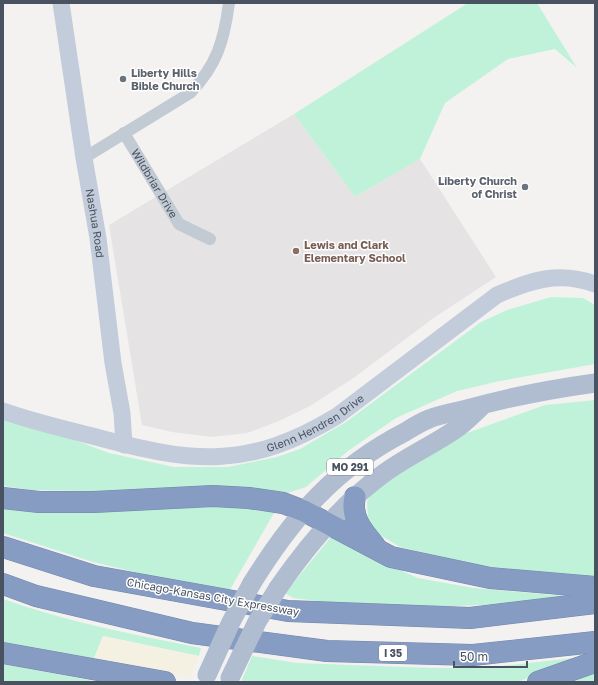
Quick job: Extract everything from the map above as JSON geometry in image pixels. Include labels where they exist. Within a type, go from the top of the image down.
[{"type":"highway","points":[[3,498],[39,502],[94,502],[213,496],[249,498],[283,503],[304,512],[391,557],[490,578],[595,588]]},
{"type":"highway","points":[[355,497],[354,512],[358,523],[379,551]]},
{"type":"highway","name":"Chicago-Kansas City Expressway","points":[[3,547],[94,576],[288,611],[470,618],[595,603]]},
{"type":"highway","name":"I 35","points":[[3,584],[36,596],[192,634],[327,651],[473,655],[595,642]]},
{"type":"highway","points":[[3,653],[165,682]]},
{"type":"highway","points":[[538,682],[595,662]]},
{"type":"main road","name":"MO 291","points":[[206,678],[252,583],[270,554],[324,488],[359,460],[383,443],[429,419],[483,404],[552,389],[595,384]]},
{"type":"main road","name":"MO 291","points":[[230,680],[257,622],[278,588],[292,567],[329,525],[355,497],[384,473],[457,429],[483,404]]},
{"type":"street","name":"Nashua Road","points":[[61,3],[84,158],[98,238],[113,363],[122,413],[124,445]]},
{"type":"street","points":[[84,158],[190,93],[206,75],[222,43],[229,3]]},
{"type":"street","name":"Wildbriar Drive","points":[[124,133],[179,224],[210,239]]},
{"type":"street","name":"Glenn Hendren Drive","points":[[3,412],[124,445],[176,455],[218,457],[240,455],[288,442],[337,416],[497,295],[524,283],[556,278],[584,280],[595,284]]},
{"type":"shaded area","name":"Lewis and Clark Elementary School","points":[[294,114],[355,197],[420,159],[496,277],[435,317],[352,379],[310,406],[279,421],[247,433],[212,437],[172,432],[142,425],[109,225]]},
{"type":"green space","points":[[468,3],[537,3],[577,68],[555,49],[508,59],[445,103],[420,159],[355,197],[294,114]]},
{"type":"green space","points":[[551,297],[583,298],[595,305],[595,364],[500,381],[457,391],[396,418],[348,451],[306,487],[285,494],[31,490],[3,486],[3,413],[109,453],[174,467],[228,467],[277,457],[300,449],[346,422],[481,322],[507,310]]},
{"type":"green space","points":[[595,400],[595,579],[475,565],[400,547],[375,532],[368,518],[367,502],[372,492],[397,472],[467,433],[545,405]]},
{"type":"green space","points":[[3,504],[179,508],[252,506],[274,513],[228,593],[93,562],[3,533]]},
{"type":"green space","points":[[331,537],[360,553],[418,578],[473,588],[575,597],[491,605],[407,607],[337,604],[293,598],[285,593]]},
{"type":"green space","points":[[3,599],[52,615],[126,633],[201,648],[199,656],[103,636],[94,658],[3,644]]},
{"type":"green space","points":[[252,656],[297,663],[432,668],[484,668],[574,658],[518,682],[241,682]]},
{"type":"green space","points":[[3,663],[9,665],[99,682],[3,682]]},
{"type":"green space","points":[[595,673],[595,682],[569,682]]},
{"type":"sand","points":[[103,636],[199,656],[191,676],[188,678],[94,658]]},
{"type":"place","name":"Liberty Hills Bible Church","points":[[123,79]]},
{"type":"place","name":"Liberty Church of Christ","points":[[525,187]]},
{"type":"place","name":"Lewis and Clark Elementary School","points":[[296,251]]}]
